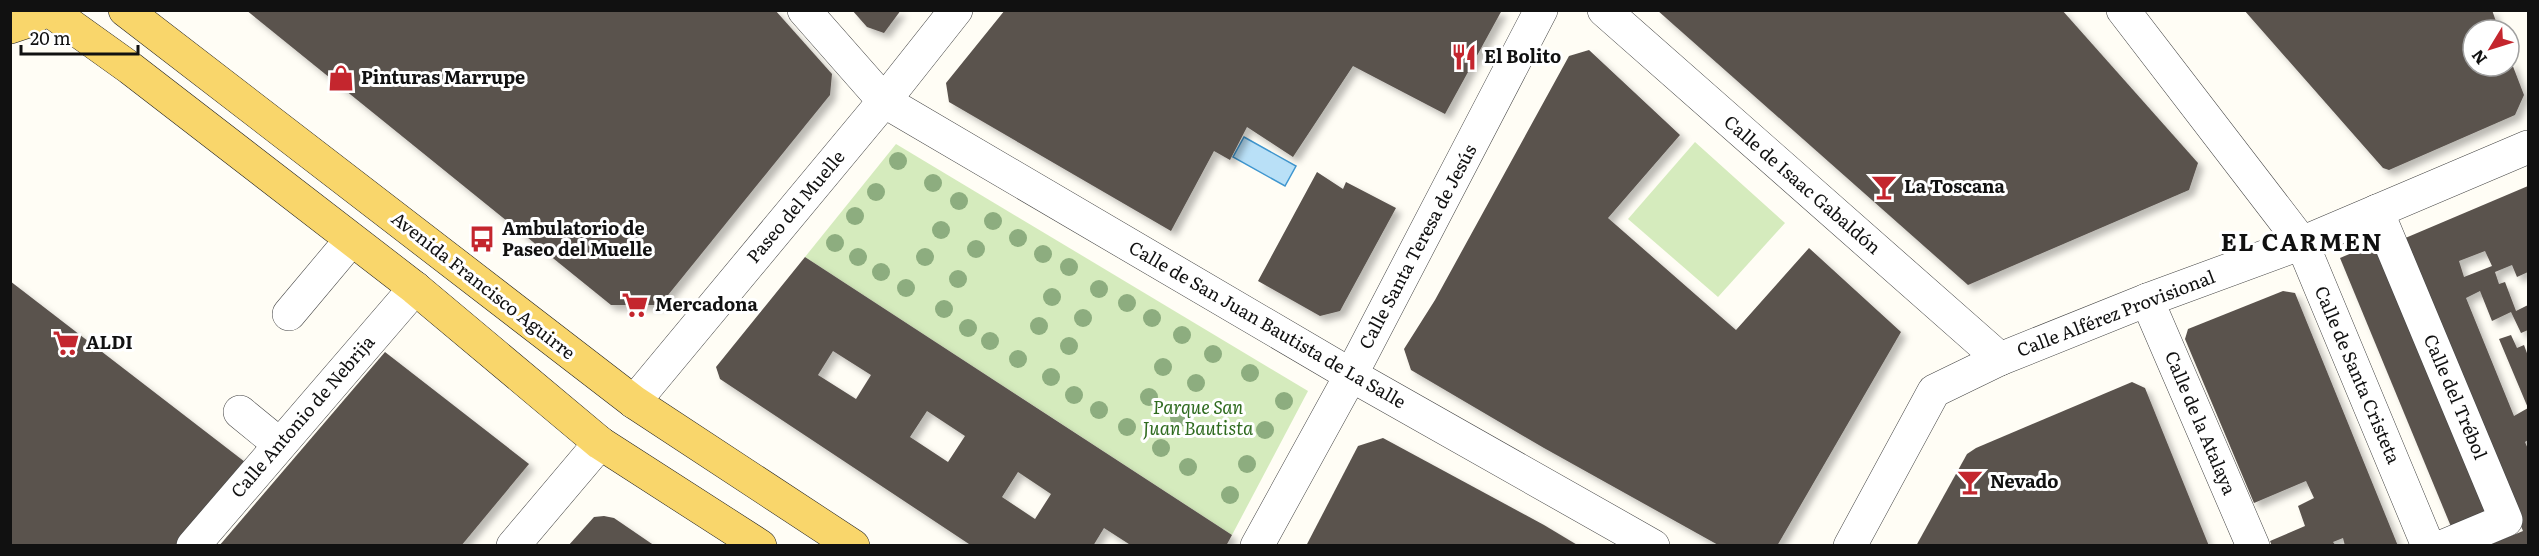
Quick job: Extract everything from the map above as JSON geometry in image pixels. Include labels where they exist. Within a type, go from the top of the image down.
[{"type":"main road","points":[[10,27],[28,21],[47,10],[140,76],[415,288],[600,443],[760,546]]},
{"type":"main road","name":"Avenida Francisco Aguirre","points":[[125,10],[634,402],[854,546]]},
{"type":"street","name":"Calle de San Juan Bautista de La Salle","points":[[804,10],[884,101],[1351,375],[1653,546]]},
{"type":"street","name":"Paseo del Muelle","points":[[634,402],[884,101],[956,10]]},
{"type":"street","name":"Calle Santa Teresa de Jesús","points":[[1257,546],[1351,375],[1541,10]]},
{"type":"street","name":"Calle de Isaac Gabaldón","points":[[1604,10],[2000,359]]},
{"type":"street","name":"Calle de Santa Cristeta","points":[[2123,10],[2302,243],[2428,546]]},
{"type":"street","name":"Calle Alférez Provisional","points":[[1850,546],[1934,391],[2000,359],[2147,300],[2302,243],[2529,147]]},
{"type":"street","name":"Calle del Trébol","points":[[2377,212],[2506,520],[2444,546]]},
{"type":"street","points":[[289,314],[351,240]]},
{"type":"street","name":"Calle Antonio de Nebrija","points":[[193,546],[415,288]]},
{"type":"street","name":"Calle de la Atalaya","points":[[2147,300],[2253,546]]},
{"type":"street","points":[[240,412],[279,444]]},
{"type":"street","points":[[513,546],[600,443]]},
{"type":"green space","points":[[1695,142],[1785,223],[1718,297],[1628,219]]},
{"type":"green space","name":"Parque San Juan Bautista","points":[[896,144],[1308,391],[1232,535],[805,257]]},
{"type":"water","points":[[1244,137],[1296,166],[1285,186],[1233,157]]},
{"type":"building","points":[[246,10],[775,10],[832,74],[830,95],[660,305],[611,305]]},
{"type":"building","points":[[852,10],[901,10],[884,33],[867,27]]},
{"type":"building","points":[[1005,10],[1502,10],[1445,114],[1353,66],[1293,157],[1247,127],[1230,160],[1214,151],[1171,231],[949,102],[946,83]]},
{"type":"building","points":[[1657,10],[2062,10],[2198,163],[2189,190],[1968,285]]},
{"type":"building","points":[[2244,10],[2492,10],[2495,18],[2461,18],[2461,78],[2517,78],[2524,95],[2515,115],[2389,170],[2383,168]]},
{"type":"building","points":[[1589,50],[1680,135],[1608,218],[1736,330],[1809,248],[1901,332],[1777,546],[1720,546],[1544,448],[1411,370],[1404,349],[1435,300],[1569,56]]},
{"type":"building","points":[[1317,172],[1343,189],[1346,182],[1396,208],[1340,311],[1320,316],[1258,281]]},
{"type":"building","points":[[2528,186],[2528,272],[2517,277],[2512,265],[2495,272],[2499,284],[2505,282],[2516,311],[2528,305],[2528,330],[2521,333],[2511,312],[2492,321],[2480,291],[2466,298],[2514,416],[2528,408],[2528,440],[2525,442],[2528,449],[2528,545],[2489,545],[2523,531],[2403,239]],"holes":[[[2485,251],[2492,266],[2464,277],[2459,261]]]},
{"type":"building","points":[[2373,244],[2487,514],[2452,529],[2340,258]]},
{"type":"building","points":[[805,257],[1232,535],[1226,546],[1132,546],[1104,528],[1093,546],[972,546],[720,379],[716,367]],"holes":[[[833,351],[871,375],[856,399],[818,375]],[[927,411],[965,436],[948,462],[910,437]],[[1018,472],[1051,494],[1035,519],[1002,497]]]},
{"type":"building","points":[[10,281],[245,462],[175,546],[10,546]]},
{"type":"building","points":[[2283,291],[2295,293],[2398,546],[2345,546],[2343,538],[2333,542],[2336,546],[2272,546],[2270,541],[2305,526],[2298,506],[2314,498],[2306,481],[2254,503],[2185,339],[2188,329]]},
{"type":"building","points":[[2511,335],[2517,348],[2524,345],[2528,356],[2528,408],[2499,339]]},
{"type":"building","points":[[385,352],[529,464],[461,546],[219,546]]},
{"type":"building","points":[[2132,382],[2145,388],[2209,546],[1916,546],[1967,454],[1976,448]]},
{"type":"building","points":[[1383,438],[1579,546],[1306,546],[1358,446]]},
{"type":"building","points":[[594,517],[614,518],[655,546],[568,546]]},
{"type":"place","name":"El Bolito","points":[[1464,57]]},
{"type":"place","name":"Pinturas Marrupe","points":[[341,78]]},
{"type":"place","name":"La Toscana","points":[[1884,187]]},
{"type":"place","name":"Ambulatorio de Paseo del Muelle","points":[[482,239]]},
{"type":"place","name":"Mercadona","points":[[635,305]]},
{"type":"place","name":"ALDI","points":[[66,343]]},
{"type":"place","name":"Nevado","points":[[1970,482]]},
{"type":"district","name":"EL CARMEN","points":[[2302,243]]}]
